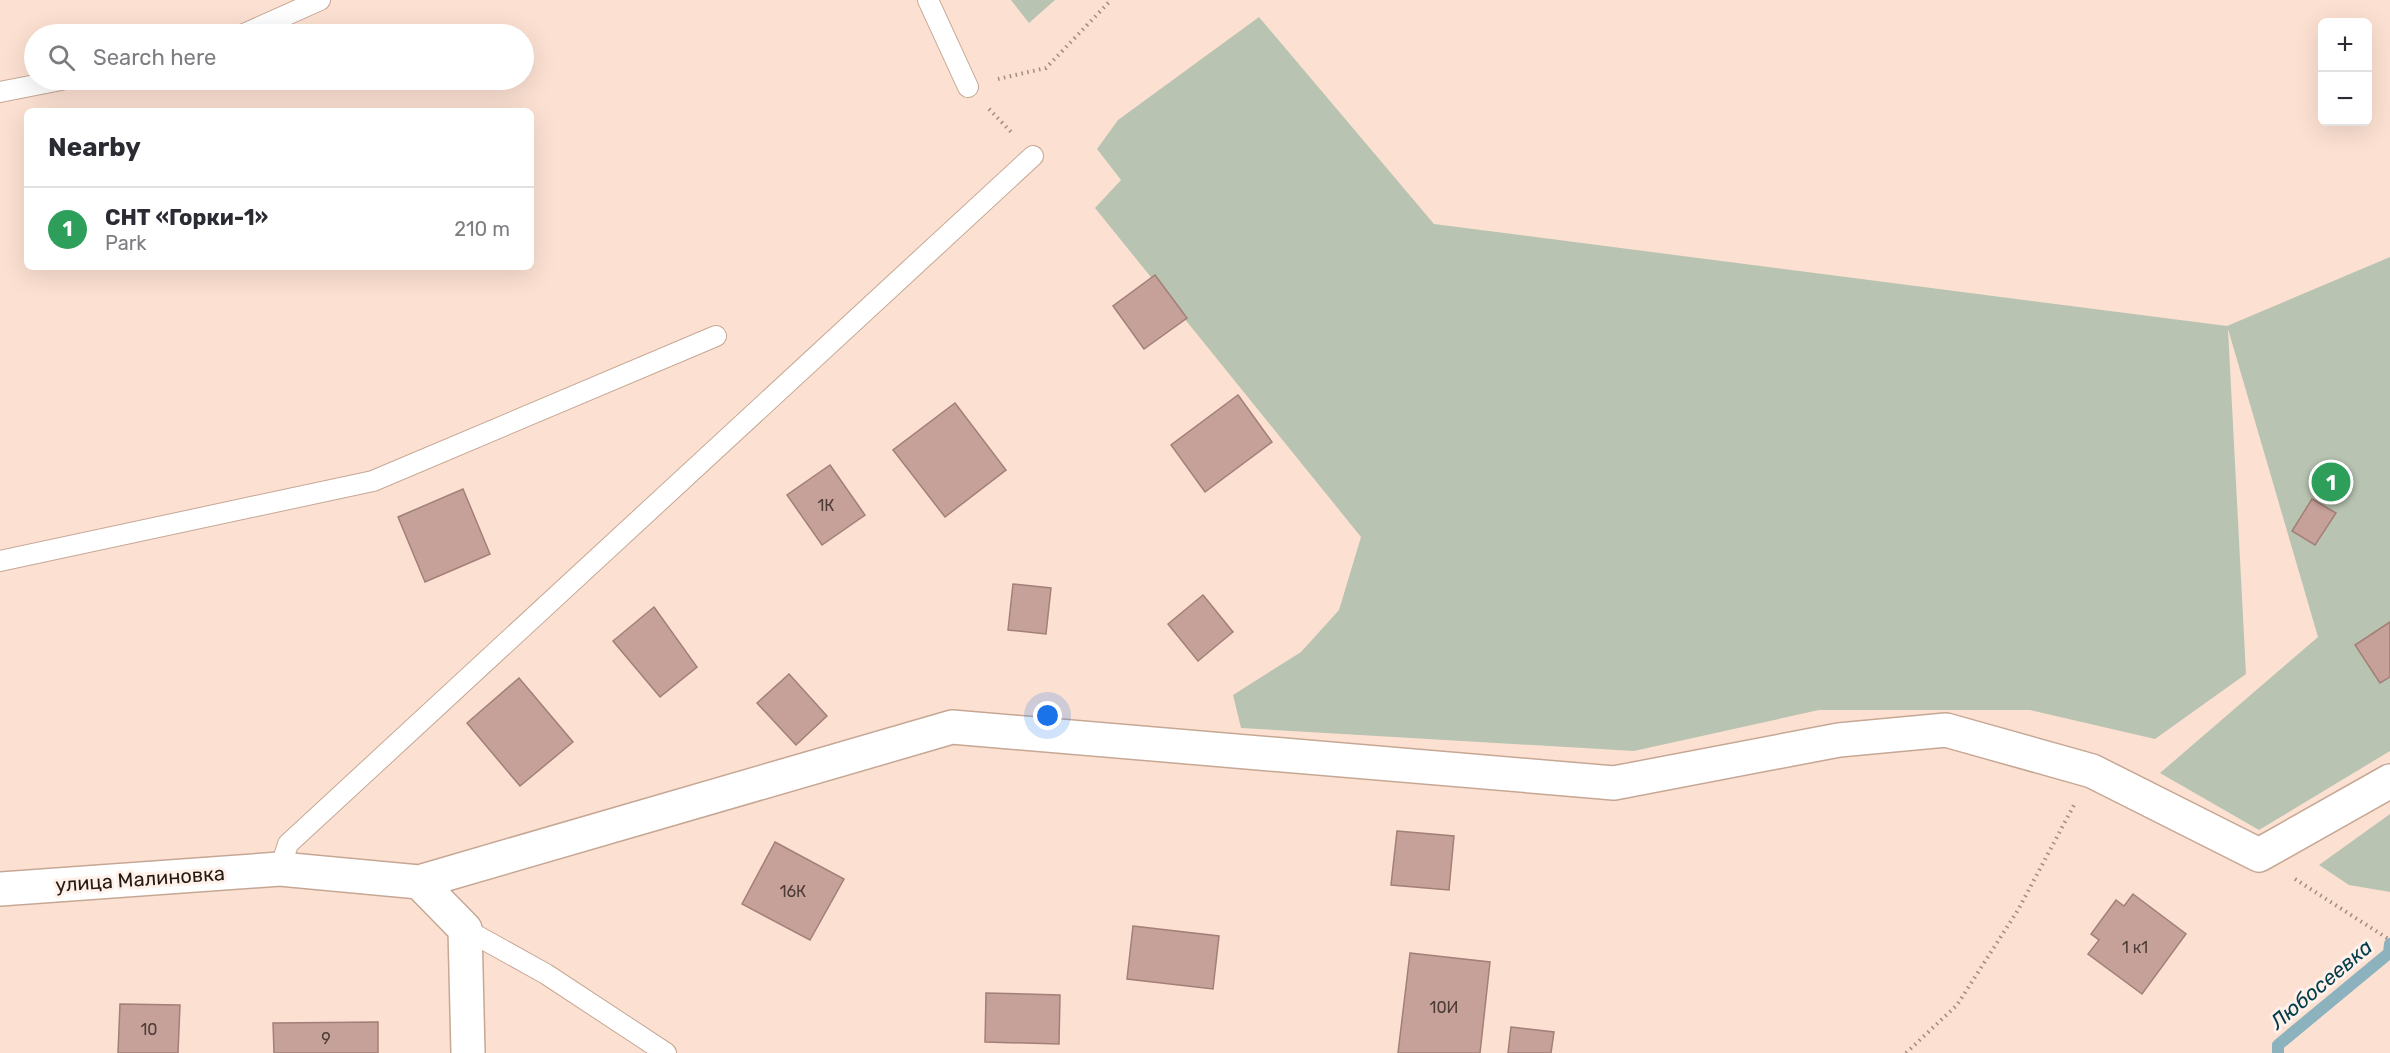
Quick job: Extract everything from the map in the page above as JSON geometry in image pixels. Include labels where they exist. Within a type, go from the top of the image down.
[{"type":"street","points":[[468,1053],[465,929],[419,882],[952,727],[1614,783],[1839,740],[1946,730],[2092,771],[2259,855],[2390,781]]},
{"type":"street","name":"улица Малиновка","points":[[0,889],[280,869],[419,882]]},
{"type":"lane","points":[[266,24],[320,0]]},
{"type":"lane","points":[[928,0],[968,87]]},
{"type":"lane","points":[[0,92],[24,87]]},
{"type":"lane","points":[[280,869],[288,844],[1033,156]]},
{"type":"lane","points":[[0,561],[373,481],[716,336]]},
{"type":"lane","points":[[465,929],[546,974],[666,1053]]},
{"type":"path","points":[[1033,156],[968,87],[1046,68],[1112,0]]},
{"type":"path","points":[[1906,1053],[1957,1005],[2018,910],[2092,771]]},
{"type":"path","points":[[2259,855],[2390,940]]},
{"type":"green space","points":[[1011,0],[1055,0],[1029,23]]},
{"type":"green space","points":[[1259,17],[1434,224],[2227,326],[2390,257],[2390,751],[2259,830],[2160,773],[2318,637],[2228,329],[2246,674],[2155,739],[2030,710],[1819,710],[1634,751],[1241,728],[1233,695],[1301,652],[1339,610],[1361,537],[1095,208],[1121,180],[1097,149],[1118,120]]},
{"type":"green space","points":[[2390,814],[2390,892],[2349,885],[2319,865]]},
{"type":"building","points":[[1155,275],[1187,318],[1144,349],[1113,306]]},
{"type":"building","points":[[1238,395],[1272,442],[1205,492],[1171,445]]},
{"type":"building","points":[[955,403],[1006,470],[945,517],[893,450]]},
{"type":"building","points":[[830,465],[865,515],[822,545],[787,495]]},
{"type":"building","points":[[463,489],[490,554],[425,582],[398,517]]},
{"type":"building","points":[[2312,499],[2336,513],[2315,545],[2292,531]]},
{"type":"building","points":[[1013,584],[1051,588],[1046,634],[1008,630]]},
{"type":"building","points":[[1203,595],[1233,632],[1198,661],[1168,624]]},
{"type":"building","points":[[654,607],[697,667],[660,697],[613,641]]},
{"type":"building","points":[[2390,622],[2390,677],[2380,683],[2355,645]]},
{"type":"building","points":[[789,674],[827,716],[796,745],[757,703]]},
{"type":"building","points":[[519,678],[573,742],[520,786],[467,723]]},
{"type":"building","points":[[1397,831],[1454,836],[1449,890],[1391,885]]},
{"type":"building","points":[[775,842],[844,879],[810,940],[742,904]]},
{"type":"building","points":[[2133,894],[2186,934],[2142,994],[2088,954],[2099,940],[2091,934],[2116,900],[2124,906]]},
{"type":"building","points":[[1133,926],[1219,936],[1213,989],[1127,979]]},
{"type":"building","points":[[1410,953],[1490,962],[1480,1053],[1398,1053]]},
{"type":"building","points":[[986,993],[1060,995],[1059,1044],[985,1042]]},
{"type":"building","points":[[120,1004],[180,1005],[178,1053],[118,1053]]},
{"type":"building","points":[[378,1022],[378,1053],[274,1053],[273,1023]]},
{"type":"building","points":[[1511,1027],[1554,1032],[1551,1053],[1508,1053]]},
{"type":"waterway","name":"Любосеевка","points":[[2278,1053],[2278,1045],[2389,953],[2390,944]]},
{"type":"place","name":"СНТ «Горки-1»","points":[[2331,482]]}]
